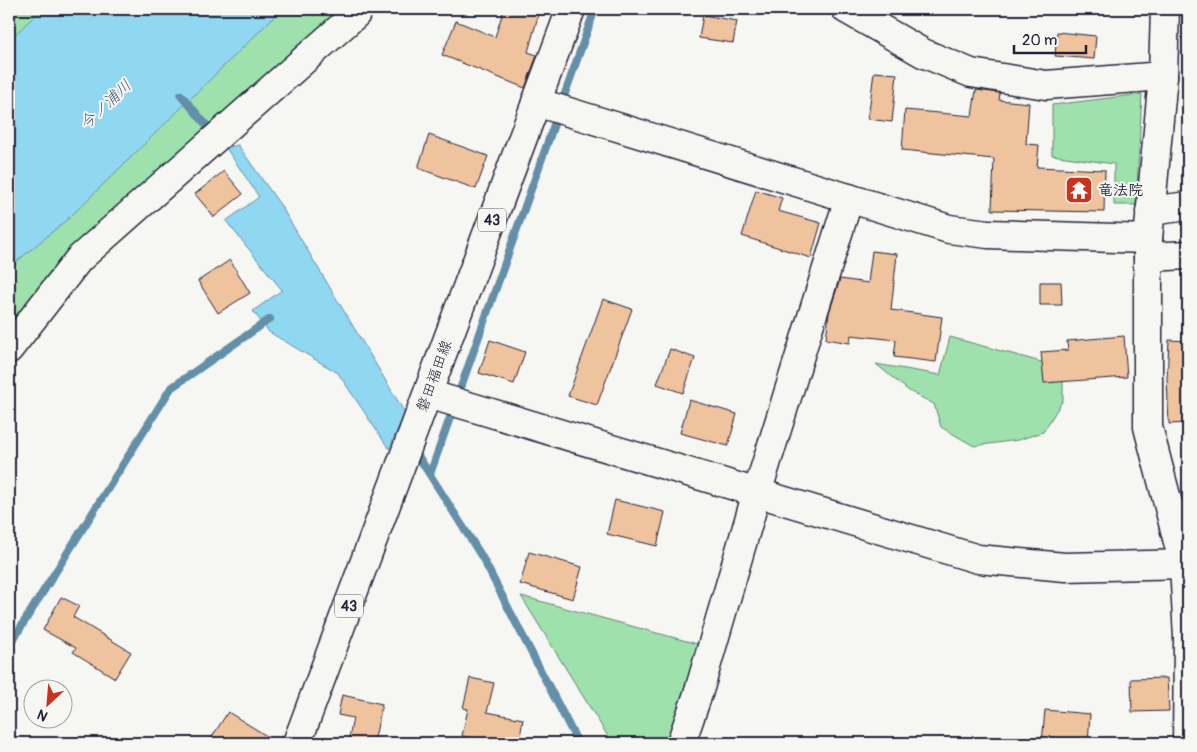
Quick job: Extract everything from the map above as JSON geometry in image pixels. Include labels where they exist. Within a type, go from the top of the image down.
[{"type":"street","points":[[9,349],[79,260],[356,14],[358,9]]},
{"type":"street","name":"磐田福田線","points":[[297,743],[570,9]]},
{"type":"street","points":[[846,9],[923,53],[971,73],[1046,85],[1163,76]]},
{"type":"street","points":[[1165,9],[1163,76],[1148,248],[1148,427],[1186,565],[1188,743]]},
{"type":"street","points":[[536,102],[949,229],[1148,248],[1188,255]]},
{"type":"street","points":[[681,743],[699,691],[849,198]]},
{"type":"street","points":[[1150,211],[1188,206]]},
{"type":"street","points":[[428,394],[978,559],[1066,567],[1186,565]]},
{"type":"green space","points":[[9,9],[358,9],[131,214],[9,351]]},
{"type":"green space","points":[[1142,94],[1136,205],[1114,205],[1114,164],[1052,155],[1052,105]]},
{"type":"green space","points":[[950,337],[1063,368],[1063,400],[1043,432],[1018,440],[974,446],[941,427],[934,404],[909,391],[876,364],[940,375]]},
{"type":"green space","points":[[521,596],[712,648],[681,743],[612,743]]},
{"type":"water","name":"今ノ浦川","points":[[42,9],[282,9],[70,217],[9,268],[9,40]]},
{"type":"water","points":[[238,145],[281,206],[405,413],[389,449],[338,373],[269,332],[253,311],[282,290],[226,221],[259,197],[226,148]]},
{"type":"building","points":[[504,9],[540,9],[528,52],[537,55],[525,88],[442,55],[456,21],[495,37]]},
{"type":"building","points":[[703,15],[737,21],[733,43],[699,38]]},
{"type":"building","points":[[1057,32],[1096,36],[1094,59],[1055,56]]},
{"type":"building","points":[[874,72],[897,74],[892,122],[868,119]]},
{"type":"building","points":[[976,90],[1000,93],[999,100],[1029,103],[1026,144],[1039,145],[1037,167],[1105,170],[1104,212],[992,210],[994,159],[902,150],[905,110],[972,116]]},
{"type":"building","points":[[429,135],[488,156],[476,189],[418,168]]},
{"type":"building","points":[[224,171],[243,194],[214,217],[195,194]]},
{"type":"building","points":[[756,190],[782,198],[778,211],[821,223],[811,258],[742,236]]},
{"type":"building","points":[[872,251],[897,254],[891,310],[942,317],[936,362],[894,357],[896,340],[851,335],[850,343],[826,339],[829,313],[840,279],[868,283]]},
{"type":"building","points":[[230,260],[250,293],[218,313],[198,281]]},
{"type":"building","points":[[1040,282],[1061,282],[1062,305],[1040,305]]},
{"type":"building","points":[[603,299],[632,309],[597,405],[568,396]]},
{"type":"building","points":[[1124,336],[1127,377],[1044,383],[1041,352],[1068,350],[1067,341]]},
{"type":"building","points":[[490,340],[525,352],[514,384],[479,373]]},
{"type":"building","points":[[1169,340],[1188,341],[1188,423],[1169,424],[1167,379]]},
{"type":"building","points":[[670,349],[695,358],[683,393],[657,384]]},
{"type":"building","points":[[689,400],[737,414],[728,446],[680,433]]},
{"type":"building","points":[[615,500],[665,512],[657,546],[607,534]]},
{"type":"building","points":[[529,552],[582,567],[573,599],[520,584]]},
{"type":"building","points":[[61,597],[79,606],[73,617],[131,652],[115,678],[73,652],[76,648],[43,630]]},
{"type":"building","points":[[470,678],[494,683],[487,712],[523,719],[519,743],[500,743],[462,736],[468,709],[463,708]]},
{"type":"building","points":[[1167,678],[1169,711],[1132,712],[1131,679]]},
{"type":"building","points":[[342,695],[382,704],[374,743],[348,743],[353,718],[338,715]]},
{"type":"building","points":[[1045,710],[1090,714],[1088,743],[1042,743]]},
{"type":"building","points":[[228,712],[278,743],[208,743]]},
{"type":"waterway","points":[[430,474],[595,9]]},
{"type":"waterway","points":[[181,95],[214,134]]},
{"type":"waterway","points":[[9,646],[171,388],[270,319]]},
{"type":"waterway","points":[[413,448],[482,557],[578,743]]},
{"type":"place","name":"竜法院","points":[[1079,190]]}]
